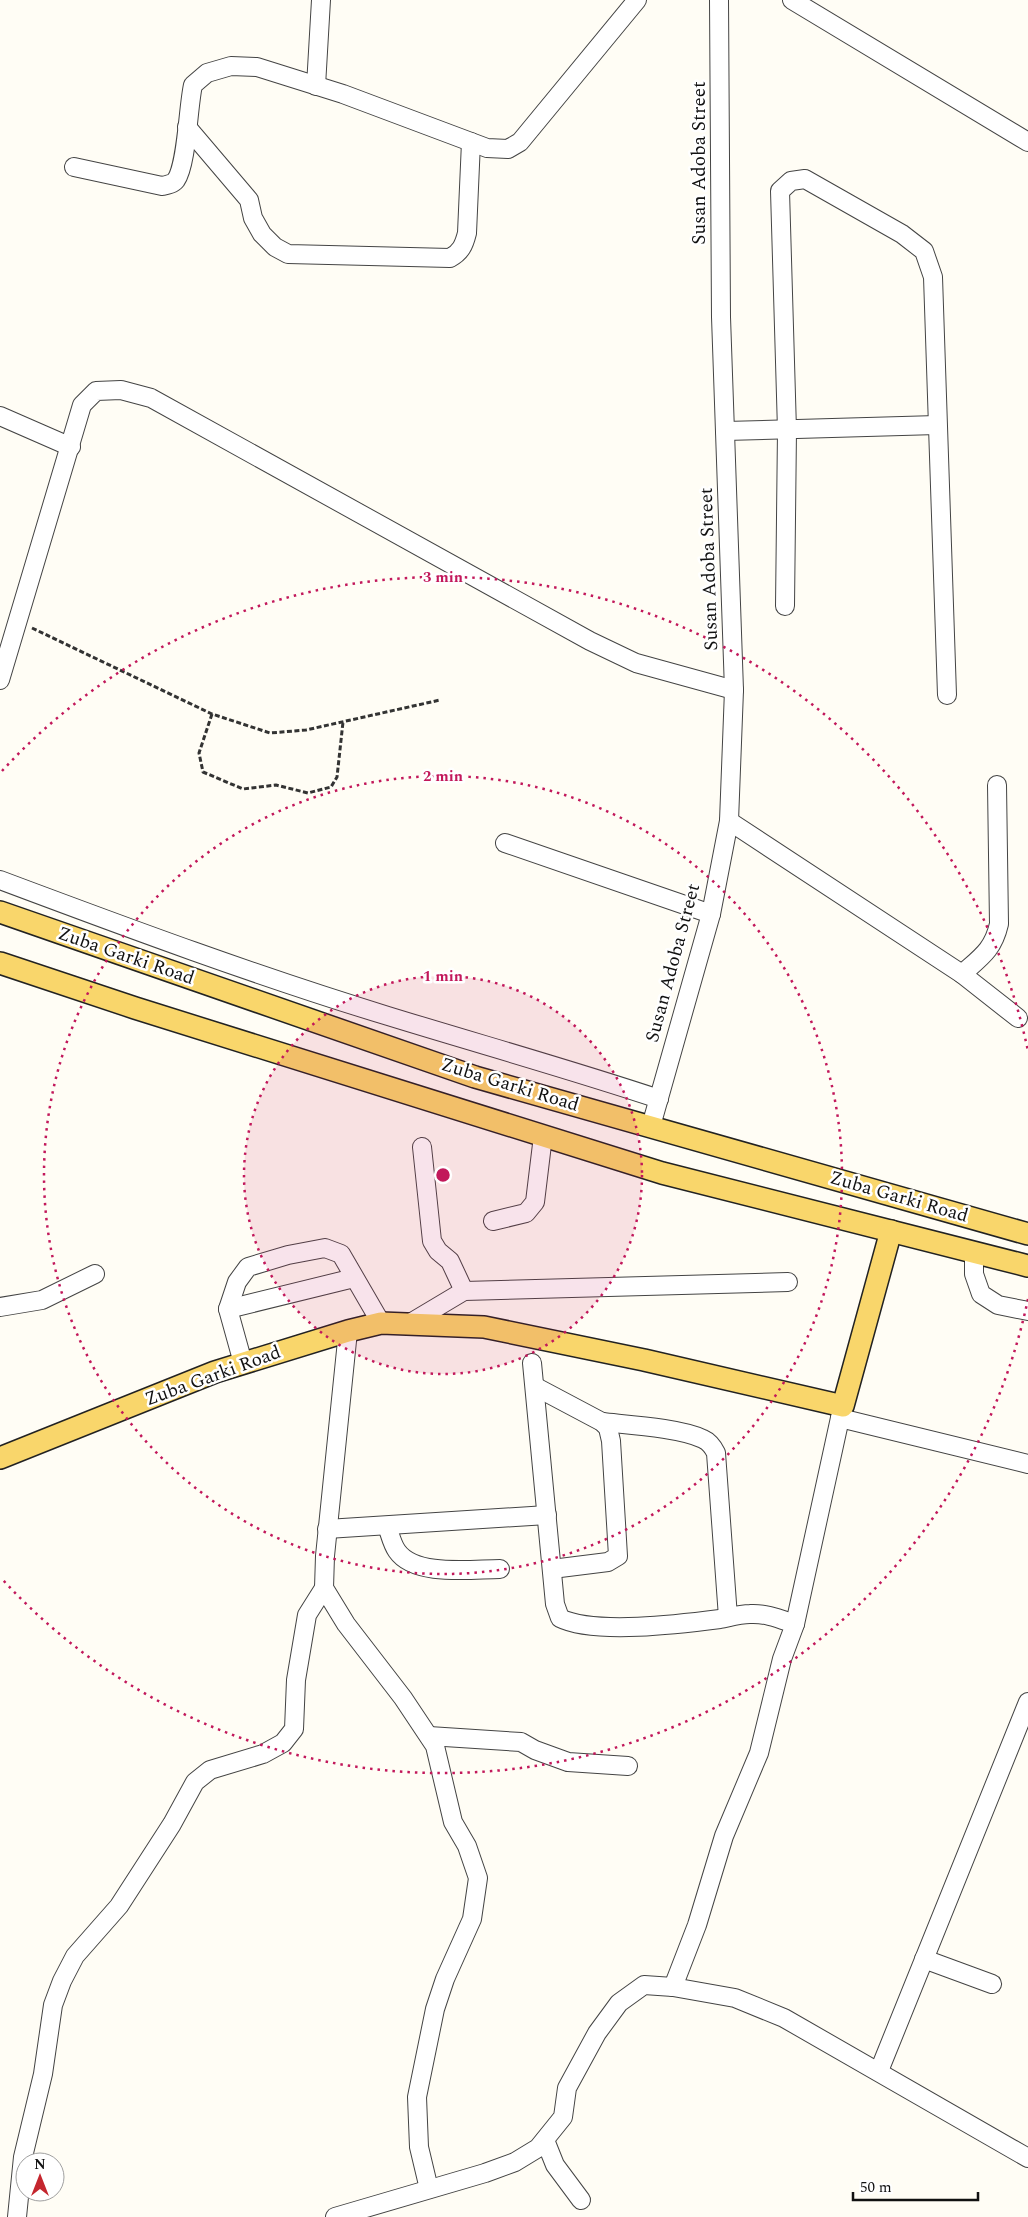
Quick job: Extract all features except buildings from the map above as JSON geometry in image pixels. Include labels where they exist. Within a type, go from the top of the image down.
[{"type":"main road","name":"Zuba Garki Road","points":[[0,912],[475,1077],[1028,1234]]},
{"type":"main road","name":"Zuba Garki Road","points":[[0,963],[135,1008],[662,1173],[1028,1266]]},
{"type":"main road","name":"Zuba Garki Road","points":[[0,1458],[206,1375],[348,1331],[381,1323],[484,1327],[644,1360],[842,1412],[891,1231]]},
{"type":"street","points":[[316,86],[321,0]]},
{"type":"street","name":"Susan Adoba Street","points":[[651,1126],[711,914],[729,821],[734,690],[721,317],[719,0]]},
{"type":"street","points":[[792,0],[1028,142]]},
{"type":"street","points":[[74,167],[162,186],[173,182],[179,174],[193,85],[207,73],[231,66],[258,68],[316,86],[487,148],[508,149],[520,142],[631,2]]},
{"type":"street","points":[[187,127],[249,200],[253,218],[262,234],[275,247],[288,254],[450,258],[465,243],[467,234],[471,142]]},
{"type":"street","points":[[785,606],[787,430],[780,191],[791,180],[805,179],[902,234],[924,251],[933,277],[936,425],[948,696]]},
{"type":"street","points":[[0,680],[82,405],[96,391],[121,390],[151,398],[590,641],[636,663],[734,690]]},
{"type":"street","points":[[0,416],[71,447]]},
{"type":"street","points":[[725,431],[936,425]]},
{"type":"street","points":[[962,974],[990,950],[999,924],[997,784]]},
{"type":"street","points":[[729,821],[962,974],[1018,1018]]},
{"type":"street","points":[[505,843],[711,914]]},
{"type":"street","points":[[0,880],[171,944],[388,1016],[504,1049],[658,1100]]},
{"type":"street","points":[[493,1221],[526,1213],[535,1202],[543,1136]]},
{"type":"street","points":[[422,1147],[432,1241],[438,1251],[450,1261],[464,1291]]},
{"type":"street","points":[[243,1363],[228,1309],[238,1282],[248,1268],[288,1255],[325,1248],[340,1254],[381,1323]]},
{"type":"street","points":[[974,1252],[974,1274],[981,1294],[998,1305],[1028,1312]]},
{"type":"street","points":[[0,1307],[42,1300],[95,1274]]},
{"type":"street","points":[[228,1309],[354,1278]]},
{"type":"street","points":[[407,1324],[464,1291],[788,1282]]},
{"type":"street","points":[[17,2217],[23,2158],[43,2074],[53,2005],[62,1981],[75,1956],[119,1906],[172,1824],[195,1782],[210,1770],[263,1754],[283,1743],[294,1729],[296,1680],[307,1615],[324,1588],[327,1530],[348,1331]]},
{"type":"street","points":[[532,1363],[536,1387],[555,1604],[560,1618],[572,1624],[591,1627],[618,1627],[766,1615],[795,1624]]},
{"type":"street","points":[[536,1387],[602,1422],[608,1428],[611,1442],[618,1556],[608,1562],[552,1569]]},
{"type":"street","points":[[673,1987],[697,1925],[724,1836],[759,1753],[782,1659],[795,1624],[842,1412],[1028,1464]]},
{"type":"street","points":[[602,1422],[670,1431],[703,1438],[712,1444],[716,1453],[728,1617]]},
{"type":"street","points":[[327,1530],[547,1515]]},
{"type":"street","points":[[387,1526],[396,1550],[405,1560],[421,1568],[500,1569]]},
{"type":"street","points":[[324,1588],[346,1624],[435,1746],[453,1822],[467,1846],[478,1878],[472,1919],[445,1979],[435,2009],[417,2097],[419,2147],[429,2190]]},
{"type":"street","points":[[879,2071],[1028,1702]]},
{"type":"street","points":[[429,1736],[521,1742],[568,1762],[628,1766]]},
{"type":"street","points":[[924,1959],[992,1984]]},
{"type":"street","points":[[335,2217],[429,2190],[515,2162],[538,2148],[563,2117],[567,2088],[597,2033],[619,2003],[644,1985],[673,1987],[735,1998],[784,2018],[1028,2158]]},
{"type":"street","points":[[544,2140],[555,2166],[581,2200]]},
{"type":"path","points":[[18,621],[212,714],[270,733],[306,730],[440,700]]},
{"type":"path","points":[[212,714],[199,752],[203,772],[243,789],[276,785],[308,793],[331,787],[337,777],[343,722]]}]
